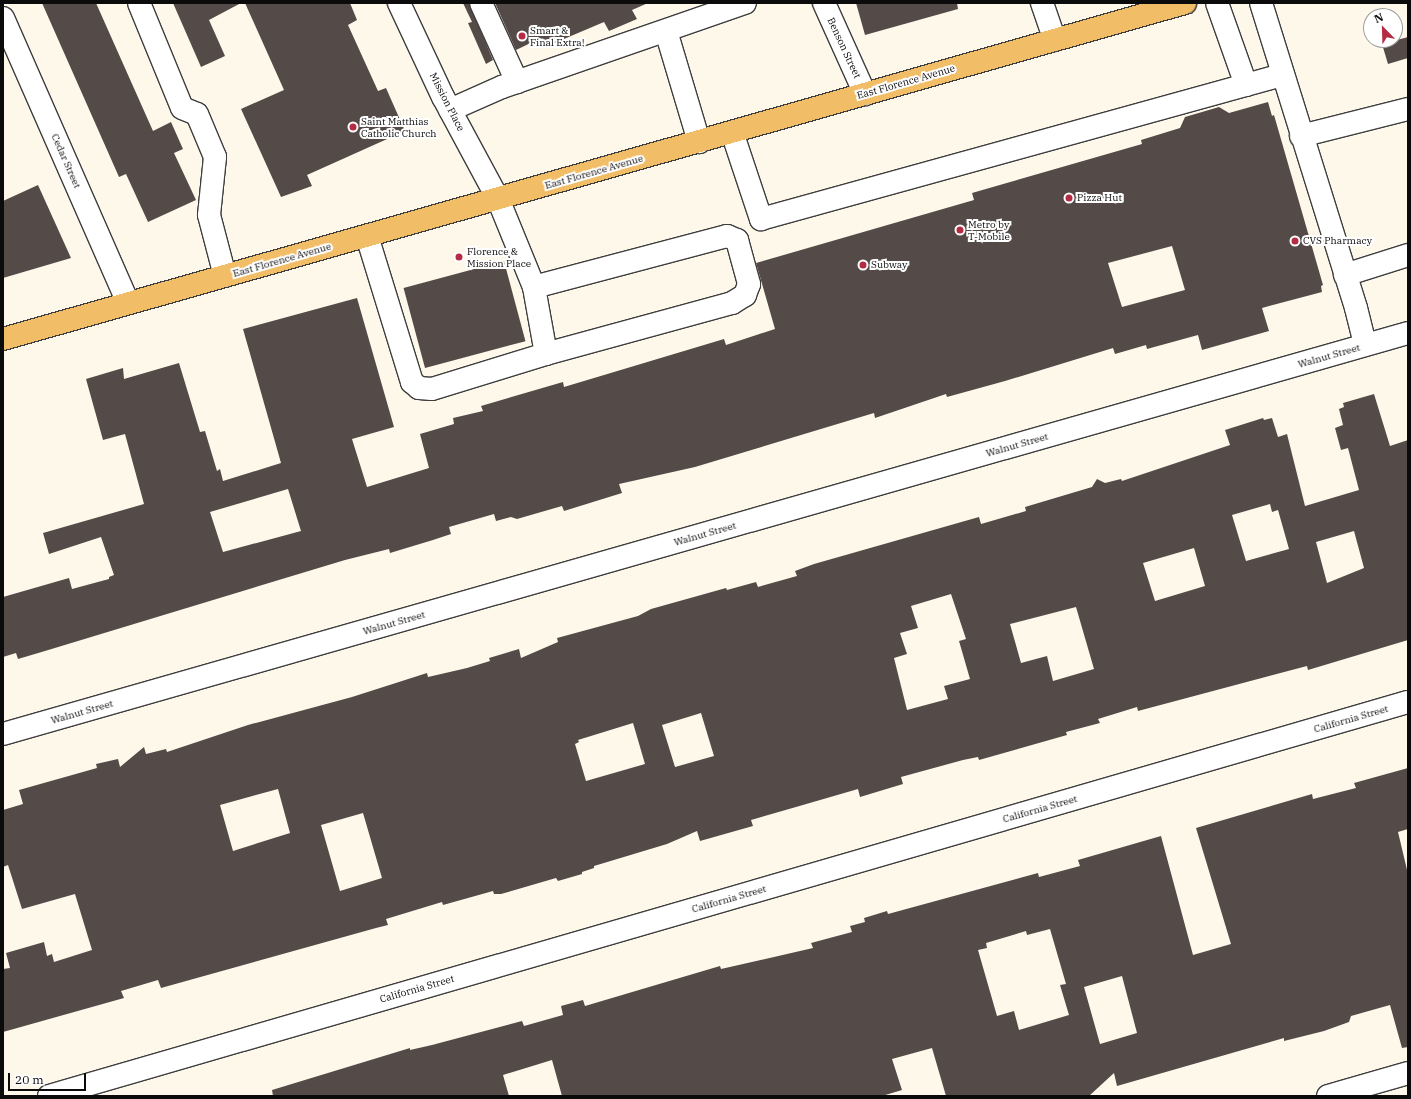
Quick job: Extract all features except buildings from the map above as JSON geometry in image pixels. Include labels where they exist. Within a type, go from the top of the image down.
[{"type":"main road","name":"East Florence Avenue","points":[[3,339],[1185,3]]},
{"type":"street","points":[[139,3],[182,108],[197,114],[215,157],[208,215],[225,276]]},
{"type":"street","name":"Mission Place","points":[[399,3],[450,110],[498,199],[534,287],[546,354]]},
{"type":"street","points":[[481,3],[517,82]]},
{"type":"street","points":[[450,110],[517,82],[666,32],[745,3]]},
{"type":"street","name":"Benson Street","points":[[824,3],[865,94]]},
{"type":"street","points":[[1042,3],[1055,40]]},
{"type":"street","points":[[1217,3],[1246,85]]},
{"type":"street","points":[[1261,3],[1345,275],[1365,345]]},
{"type":"street","name":"Cedar Street","points":[[3,18],[128,303]]},
{"type":"street","points":[[666,32],[699,142]]},
{"type":"street","points":[[732,132],[761,219],[1282,75]]},
{"type":"street","points":[[1301,136],[1408,109]]},
{"type":"street","points":[[367,236],[412,382],[419,388],[432,389],[546,354],[732,303],[745,295],[749,284],[737,240],[727,236],[534,287]]},
{"type":"street","points":[[1345,275],[1408,255]]},
{"type":"street","name":"Walnut Street","points":[[3,734],[1408,333]]},
{"type":"street","name":"California Street","points":[[49,1096],[1408,702]]},
{"type":"street","points":[[1328,1096],[1408,1073]]},
{"type":"place","name":"Smart & Final Extra!","points":[[522,36]]},
{"type":"place","name":"Saint Matthias Catholic Church","points":[[353,127]]},
{"type":"place","name":"Pizza Hut","points":[[1069,198]]},
{"type":"place","name":"Metro by T-Mobile","points":[[960,230]]},
{"type":"place","name":"CVS Pharmacy","points":[[1295,241]]},
{"type":"place","name":"Florence & Mission Place","points":[[459,257]]},
{"type":"place","name":"Subway","points":[[863,265]]}]
